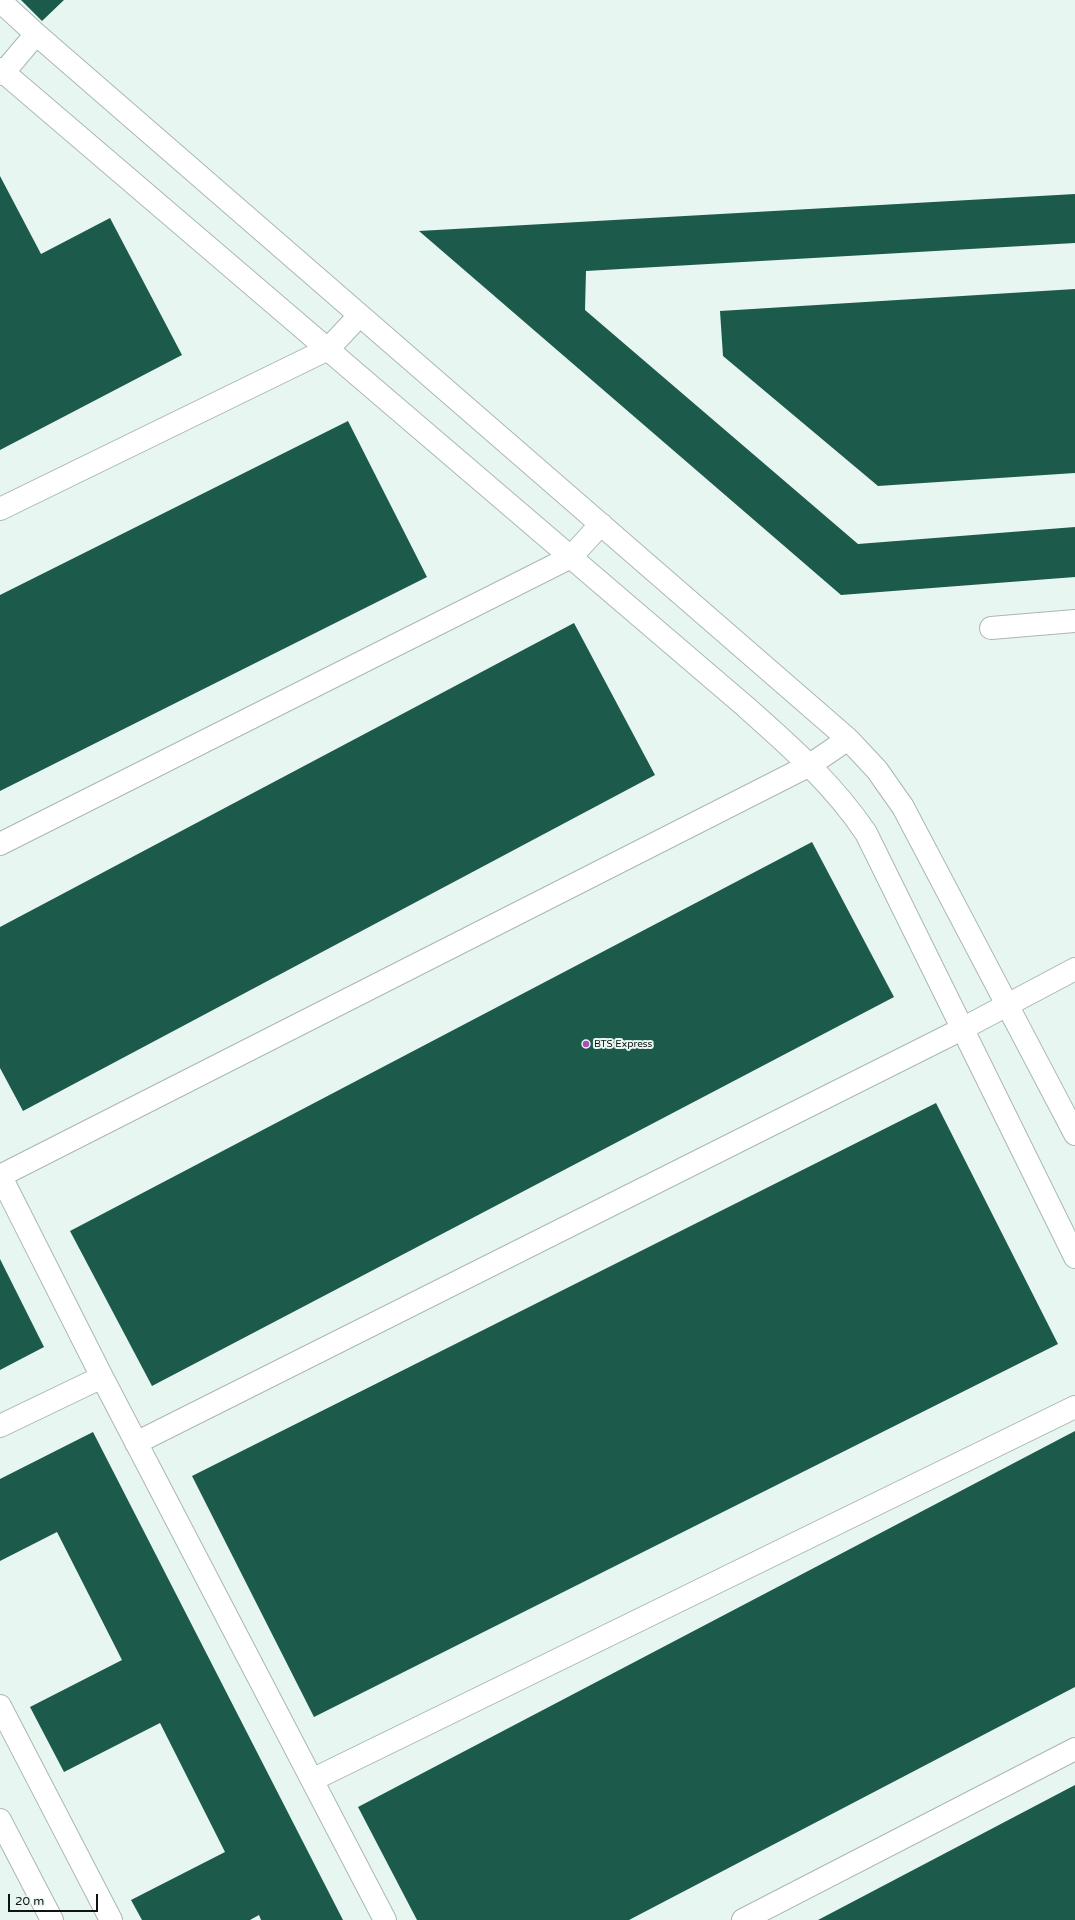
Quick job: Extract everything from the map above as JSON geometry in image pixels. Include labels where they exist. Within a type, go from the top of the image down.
[{"type":"lane","points":[[0,1],[359,316],[848,739],[877,770],[903,807],[1075,1134]]},
{"type":"lane","points":[[36,34],[1,72],[746,707],[810,765],[841,797],[866,833],[1075,1256]]},
{"type":"lane","points":[[0,508],[328,350],[359,316]]},
{"type":"lane","points":[[0,844],[571,557],[601,524]]},
{"type":"lane","points":[[991,628],[1075,621]]},
{"type":"lane","points":[[385,1920],[136,1443],[0,1176],[810,765],[848,739]]},
{"type":"lane","points":[[136,1443],[962,1029],[1075,969]]},
{"type":"lane","points":[[0,1426],[102,1377]]},
{"type":"lane","points":[[312,1780],[1075,1407]]},
{"type":"lane","points":[[0,1706],[111,1920]]},
{"type":"lane","points":[[743,1920],[1075,1749]]},
{"type":"lane","points":[[0,1820],[52,1920]]},
{"type":"building","points":[[21,0],[64,0],[42,21]]},
{"type":"building","points":[[0,176],[41,254],[110,218],[182,355],[0,450]]},
{"type":"building","points":[[1075,194],[1075,243],[586,271],[585,310],[858,544],[1075,527],[1075,577],[841,595],[419,231]]},
{"type":"building","points":[[1075,289],[1075,473],[878,486],[723,356],[720,311]]},
{"type":"building","points":[[348,421],[427,577],[0,791],[0,595]]},
{"type":"building","points":[[574,623],[655,775],[23,1111],[0,1068],[0,927]]},
{"type":"building","points":[[812,842],[894,997],[152,1386],[70,1231]]},
{"type":"building","points":[[936,1103],[1058,1344],[314,1717],[192,1476]]},
{"type":"building","points":[[0,1259],[44,1347],[0,1370]]},
{"type":"building","points":[[1075,1431],[1075,1687],[629,1920],[417,1920],[358,1807]]},
{"type":"building","points":[[93,1432],[343,1920],[261,1920],[259,1915],[250,1920],[142,1920],[131,1900],[225,1852],[160,1723],[64,1772],[30,1707],[122,1660],[57,1532],[0,1561],[0,1479]]},
{"type":"building","points":[[1075,1785],[1075,1920],[818,1920]]},
{"type":"place","name":"BTS Express","points":[[586,1044]]}]
